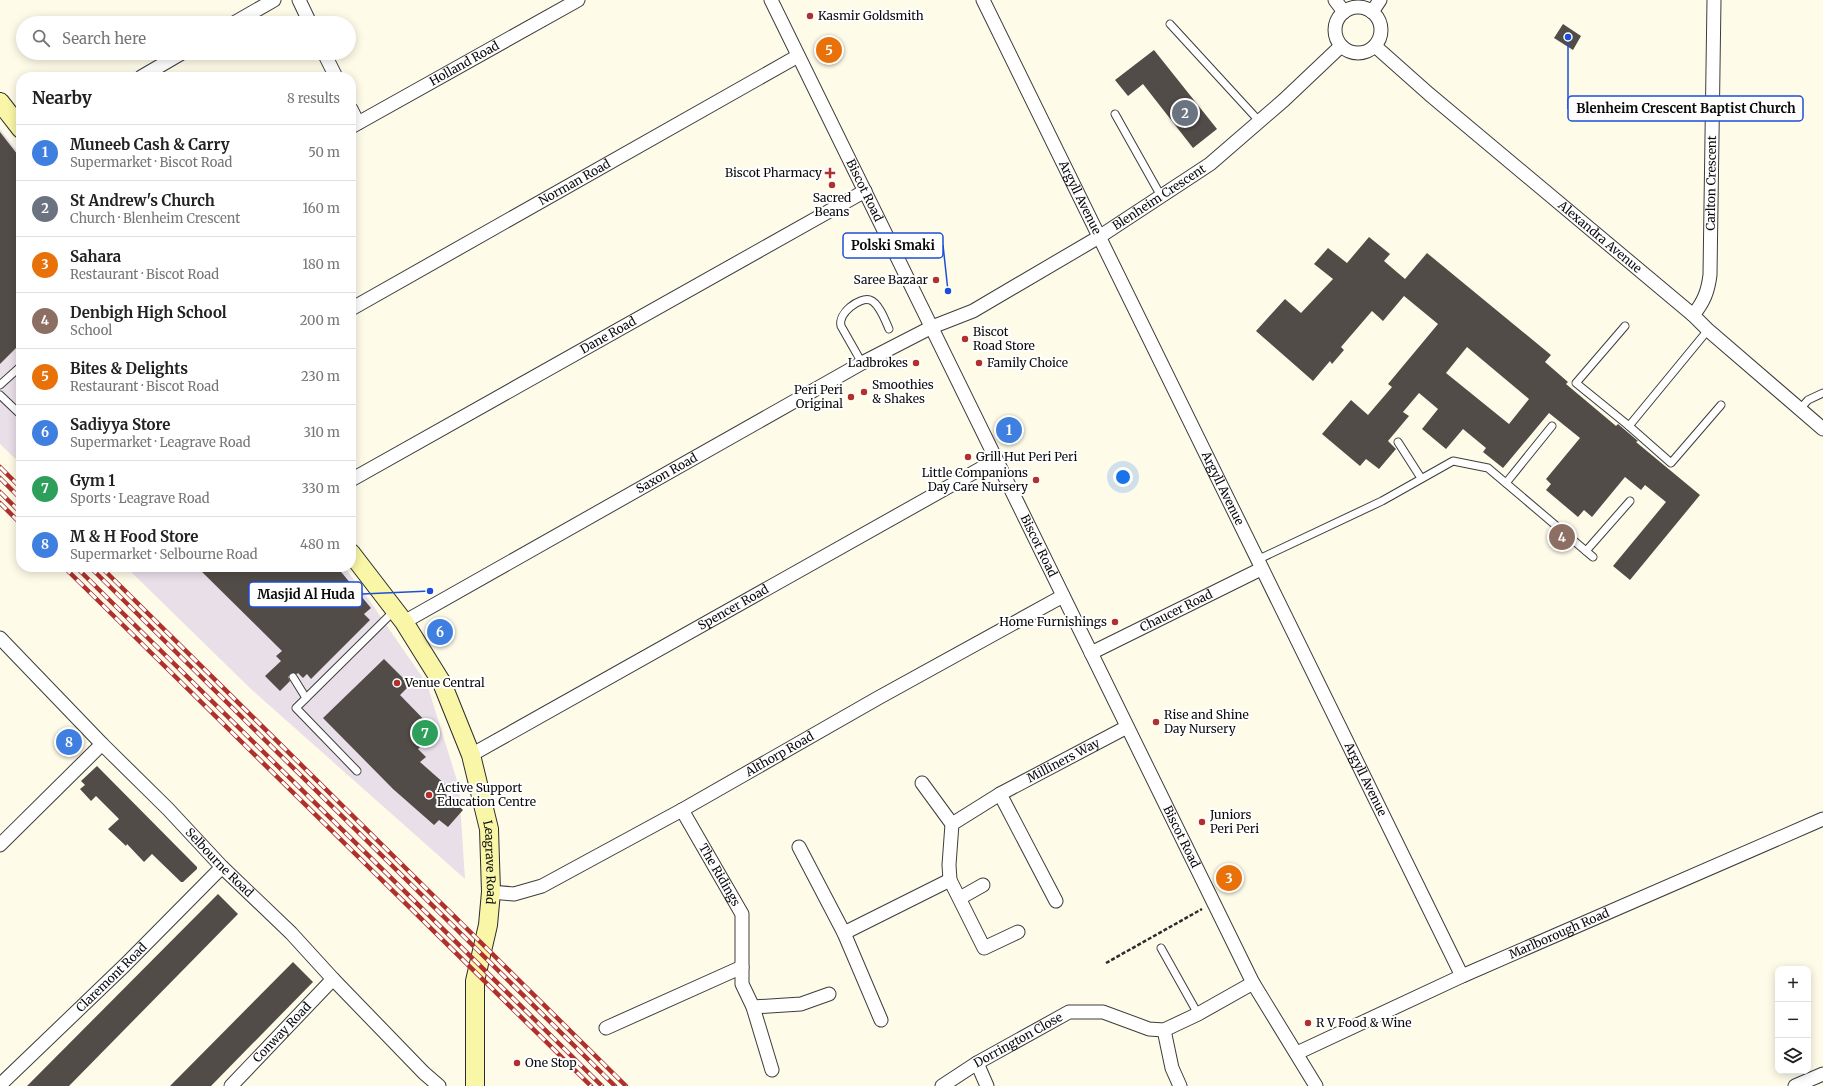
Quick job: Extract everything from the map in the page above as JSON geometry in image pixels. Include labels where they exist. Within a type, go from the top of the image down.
[{"type":"main road","points":[[0,102],[16,123]]},
{"type":"main road","name":"Leagrave Road","points":[[356,560],[399,616],[442,683],[471,755],[489,829],[491,892],[488,926],[475,981],[475,1086]]},
{"type":"street","points":[[246,16],[274,0]]},
{"type":"street","points":[[299,0],[307,16]]},
{"type":"street","name":"Holland Road","points":[[356,124],[578,0]]},
{"type":"street","name":"Biscot Road","points":[[771,0],[1253,983],[1316,1086]]},
{"type":"street","name":"Argyll Avenue","points":[[984,0],[1462,976]]},
{"type":"street","points":[[1335,0],[1344,12]]},
{"type":"street","points":[[1372,12],[1380,0]]},
{"type":"street","name":"Carlton Crescent","points":[[1693,315],[1700,307],[1707,294],[1710,275],[1714,0]]},
{"type":"street","points":[[1358,7],[1365,8],[1377,17],[1381,32],[1375,46],[1362,53],[1347,50],[1341,46],[1335,32],[1338,17],[1344,12],[1358,7]]},
{"type":"street","name":"Blenheim Crescent","points":[[932,327],[973,311],[1099,237],[1210,164],[1260,122],[1341,46]]},
{"type":"street","name":"Alexandra Avenue","points":[[1375,46],[1429,94],[1693,315],[1708,330],[1823,429]]},
{"type":"street","name":"Norman Road","points":[[356,306],[798,56]]},
{"type":"street","points":[[150,72],[170,60]]},
{"type":"street","points":[[328,60],[334,72]]},
{"type":"street","name":"Dane Road","points":[[356,477],[865,191]]},
{"type":"street","name":"Saxon Road","points":[[399,616],[932,327]]},
{"type":"street","name":"Spencer Road","points":[[471,755],[996,460]]},
{"type":"street","name":"Chaucer Road","points":[[1091,653],[1259,564]]},
{"type":"street","name":"Althorp Road","points":[[491,892],[514,894],[542,886],[682,810],[878,698],[1063,596]]},
{"type":"street","name":"Selbourne Road","points":[[0,638],[102,744],[168,809],[222,867],[291,933],[333,979],[424,1073],[439,1086]]},
{"type":"street","name":"Milliners Way","points":[[952,824],[1000,794],[1127,727]]},
{"type":"street","points":[[0,845],[102,744]]},
{"type":"street","points":[[922,783],[952,824],[949,865],[950,880],[984,948],[1018,932]]},
{"type":"street","points":[[1000,794],[1056,901]]},
{"type":"street","name":"The Ridings","points":[[682,810],[742,914],[742,984],[753,1007],[772,1070]]},
{"type":"street","name":"Marlborough Road","points":[[1297,1053],[1462,976],[1823,819]]},
{"type":"street","points":[[799,847],[844,933],[881,1020]]},
{"type":"street","name":"Claremont Road","points":[[0,1085],[125,965],[222,867]]},
{"type":"street","points":[[844,933],[950,880]]},
{"type":"street","points":[[960,898],[983,884]]},
{"type":"street","points":[[606,1028],[742,967]]},
{"type":"street","name":"Conway Road","points":[[231,1086],[333,979]]},
{"type":"street","points":[[1180,1086],[1172,1068],[1164,1030],[1198,1014],[1253,983]]},
{"type":"street","points":[[753,1007],[801,1004],[829,994]]},
{"type":"street","name":"Dorrington Close","points":[[942,1086],[977,1063],[1069,1012],[1103,1012],[1149,1029],[1164,1030]]},
{"type":"street","points":[[977,1063],[987,1086]]},
{"type":"street","points":[[1795,1086],[1823,1074]]},
{"type":"lane","points":[[1170,24],[1260,122]]},
{"type":"lane","points":[[1114,114],[1160,196]]},
{"type":"lane","points":[[862,364],[841,326],[840,322],[845,310],[865,300],[870,300],[876,305],[889,329]]},
{"type":"lane","points":[[1625,326],[1576,383],[1630,426],[1671,463],[1720,405]]},
{"type":"lane","points":[[1630,426],[1708,330]]},
{"type":"lane","points":[[0,385],[16,371]]},
{"type":"lane","points":[[1800,409],[1808,400],[1823,393]]},
{"type":"lane","points":[[0,395],[16,411]]},
{"type":"lane","points":[[1506,483],[1552,426]]},
{"type":"lane","points":[[1398,442],[1421,478]]},
{"type":"lane","points":[[1259,564],[1453,461],[1488,468],[1593,557]]},
{"type":"lane","points":[[1586,551],[1630,501]]},
{"type":"lane","points":[[358,771],[296,708],[399,616]]},
{"type":"lane","points":[[293,678],[306,698]]},
{"type":"lane","points":[[1160,948],[1198,1014]]},
{"type":"path","points":[[1106,963],[1213,902]]},
{"type":"shaded area","points":[[0,129],[16,150],[16,459],[0,444]]},
{"type":"shaded area","points":[[131,572],[348,572],[365,594],[427,684],[459,787],[465,879],[252,690]]},
{"type":"building","points":[[1563,24],[1581,36],[1573,50],[1554,38]]},
{"type":"building","points":[[1154,50],[1217,129],[1193,148],[1143,84],[1128,96],[1115,80]]},
{"type":"building","points":[[0,132],[16,153],[16,348],[0,364]]},
{"type":"building","points":[[1369,237],[1390,254],[1384,261],[1405,279],[1427,253],[1551,355],[1545,362],[1568,382],[1566,384],[1616,426],[1618,424],[1638,441],[1636,442],[1700,495],[1630,580],[1613,566],[1666,502],[1645,485],[1641,490],[1625,477],[1592,517],[1584,510],[1578,517],[1546,490],[1551,484],[1546,479],[1580,438],[1549,413],[1503,468],[1483,452],[1486,448],[1463,429],[1446,449],[1422,429],[1438,409],[1419,393],[1403,412],[1409,416],[1388,441],[1396,449],[1379,469],[1366,459],[1360,466],[1322,434],[1351,400],[1368,415],[1392,387],[1388,384],[1438,324],[1404,296],[1383,321],[1372,311],[1341,347],[1344,350],[1332,364],[1330,361],[1313,381],[1256,331],[1285,299],[1301,313],[1333,279],[1314,264],[1328,248],[1347,263]],"holes":[[[1467,347],[1529,399],[1509,424],[1446,373]]]},
{"type":"building","points":[[202,572],[341,572],[371,608],[364,614],[370,620],[311,679],[307,674],[303,678],[298,673],[291,673],[288,677],[290,681],[280,691],[265,676],[281,661],[276,656],[282,651]]},
{"type":"building","points":[[384,659],[410,685],[400,695],[436,732],[418,749],[426,757],[420,762],[446,785],[441,790],[463,810],[448,827],[439,820],[434,825],[393,789],[323,718]]},
{"type":"building","points":[[97,766],[197,867],[197,869],[183,882],[181,882],[152,854],[144,862],[127,844],[126,846],[108,829],[119,819],[96,796],[91,801],[80,789],[85,785],[81,781]]},
{"type":"building","points":[[218,894],[238,914],[69,1086],[27,1086]]},
{"type":"building","points":[[293,962],[313,982],[211,1086],[170,1086]]},
{"type":"railway","points":[[0,467],[16,483]]},
{"type":"railway","points":[[0,478],[16,494]]},
{"type":"railway","points":[[0,492],[16,508]]},
{"type":"railway","points":[[0,503],[16,519]]},
{"type":"railway","points":[[69,572],[591,1086]]},
{"type":"railway","points":[[81,572],[602,1086]]},
{"type":"railway","points":[[95,572],[615,1086]]},
{"type":"railway","points":[[106,572],[626,1086]]},
{"type":"place","name":"Kasmir Goldsmith","points":[[810,16]]},
{"type":"place","name":"Blenheim Crescent Baptist Church","points":[[1568,37]]},
{"type":"place","name":"Bites & Delights","points":[[829,50]]},
{"type":"place","name":"St Andrew's Church","points":[[1185,113]]},
{"type":"place","name":"Biscot Pharmacy","points":[[830,173]]},
{"type":"place","name":"Sacred Beans","points":[[832,185]]},
{"type":"place","name":"Saree Bazaar","points":[[936,280]]},
{"type":"place","name":"Polski Smaki","points":[[948,291]]},
{"type":"place","name":"Biscot Road Store","points":[[965,339]]},
{"type":"place","name":"Ladbrokes","points":[[916,363]]},
{"type":"place","name":"Family Choice","points":[[979,363]]},
{"type":"place","name":"Smoothies & Shakes","points":[[864,392]]},
{"type":"place","name":"Peri Peri Original","points":[[851,397]]},
{"type":"place","name":"Muneeb Cash & Carry","points":[[1009,430]]},
{"type":"place","name":"Grill Hut Peri Peri","points":[[968,457]]},
{"type":"place","name":"Little Companions Day Care Nursery","points":[[1036,480]]},
{"type":"place","name":"Denbigh High School","points":[[1562,537]]},
{"type":"place","name":"Masjid Al Huda","points":[[430,591]]},
{"type":"place","name":"Home Furnishings","points":[[1115,622]]},
{"type":"place","name":"Sadiyya Store","points":[[440,632]]},
{"type":"place","name":"Venue Central","points":[[397,683]]},
{"type":"place","name":"Rise and Shine Day Nursery","points":[[1156,722]]},
{"type":"place","name":"Gym 1","points":[[425,733]]},
{"type":"place","name":"M & H Food Store","points":[[69,742]]},
{"type":"place","name":"Active Support Education Centre","points":[[429,795]]},
{"type":"place","name":"Juniors Peri Peri","points":[[1202,822]]},
{"type":"place","name":"Sahara","points":[[1229,878]]},
{"type":"place","name":"R V Food & Wine","points":[[1308,1023]]},
{"type":"place","name":"One Stop","points":[[517,1063]]}]
